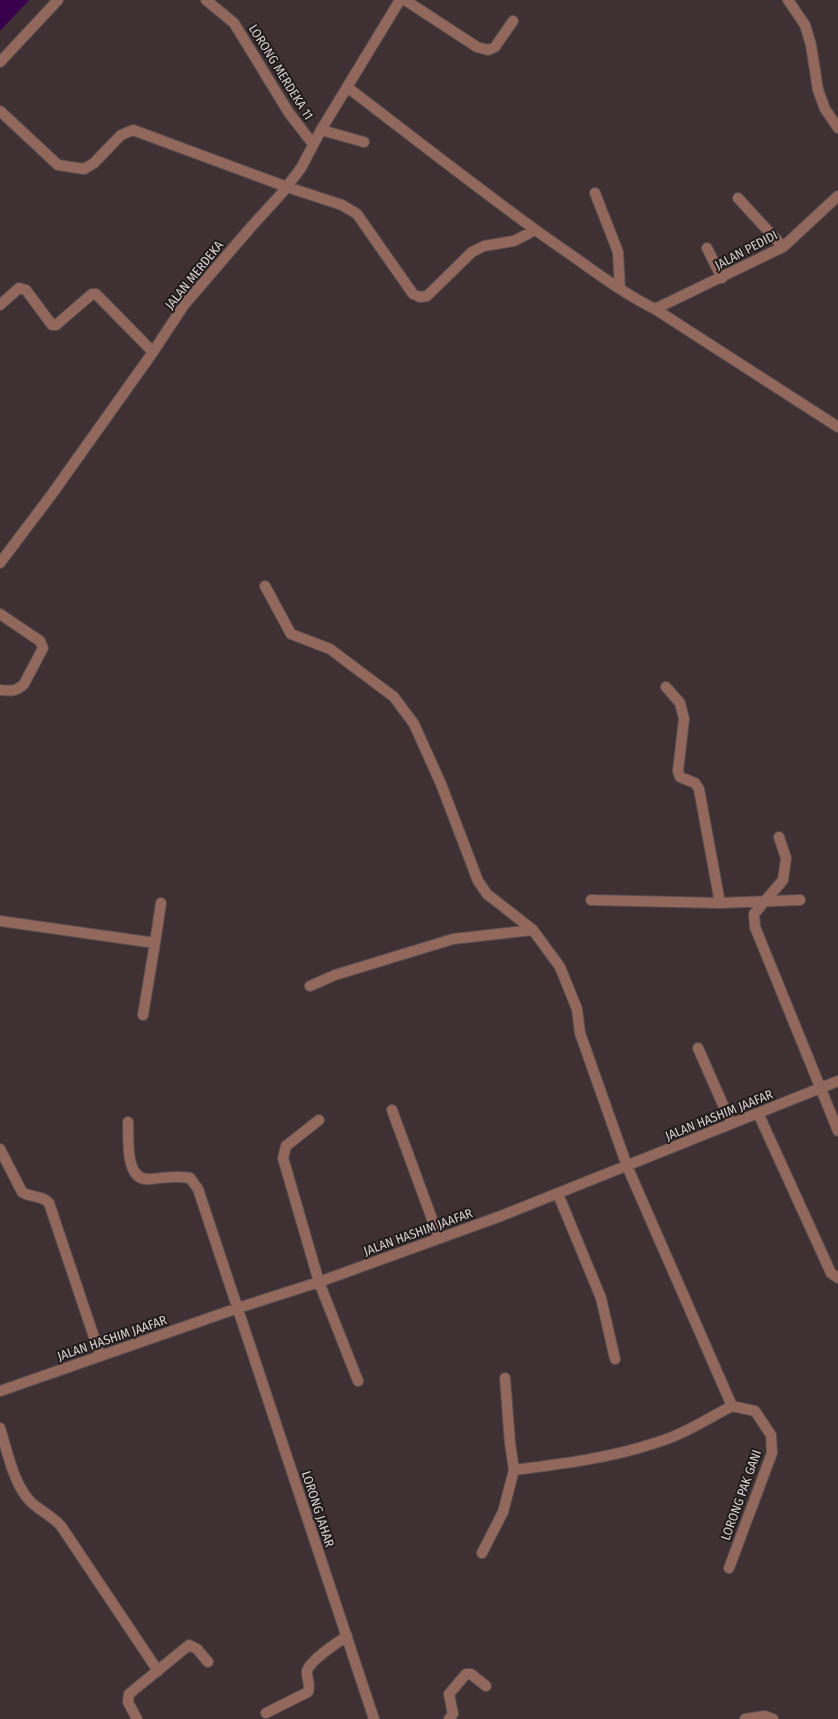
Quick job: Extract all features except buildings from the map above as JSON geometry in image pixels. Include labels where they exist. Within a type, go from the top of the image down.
[{"type":"street","points":[[0,62],[58,0]]},
{"type":"street","name":"LORONG MERDEKA 11","points":[[206,0],[234,23],[289,113],[313,144]]},
{"type":"street","name":"JALAN MERDEKA","points":[[0,563],[153,352],[184,305],[287,187],[301,168],[321,130],[400,0]]},
{"type":"street","points":[[404,0],[477,47],[488,50],[495,48],[513,21]]},
{"type":"street","points":[[788,0],[805,25],[811,45],[818,90],[825,109],[838,128]]},
{"type":"street","points":[[347,87],[536,230],[635,300],[655,310],[838,427]]},
{"type":"street","points":[[0,111],[58,165],[84,169],[94,163],[121,135],[133,130],[287,187],[342,205],[357,214],[413,294],[420,297],[427,296],[472,252],[484,246],[514,241],[536,230]]},
{"type":"street","points":[[321,130],[364,142]]},
{"type":"street","points":[[594,193],[618,252],[620,289]]},
{"type":"street","name":"JALAN PEDIDI","points":[[655,310],[782,247],[838,196]]},
{"type":"street","points":[[738,198],[782,247]]},
{"type":"street","points":[[707,248],[722,278]]},
{"type":"street","points":[[0,305],[19,288],[22,288],[26,290],[52,325],[56,325],[92,294],[96,294],[153,352]]},
{"type":"street","points":[[265,586],[291,634],[330,649],[394,697],[414,724],[441,784],[478,881],[487,894],[533,930],[560,968],[577,1009],[580,1033],[628,1166],[732,1406],[687,1431],[656,1443],[575,1462],[514,1470]]},
{"type":"street","points":[[0,614],[40,641],[43,648],[20,689],[14,691],[0,690]]},
{"type":"street","points":[[666,686],[680,703],[684,719],[678,771],[680,777],[695,783],[699,789],[720,903]]},
{"type":"street","points":[[779,837],[786,858],[783,880],[754,914],[755,927],[838,1131]]},
{"type":"street","points":[[591,900],[720,903],[800,900]]},
{"type":"street","points":[[143,1015],[161,903]]},
{"type":"street","points":[[0,921],[155,943]]},
{"type":"street","points":[[310,986],[335,975],[453,939],[533,930]]},
{"type":"street","points":[[698,1048],[731,1123]]},
{"type":"street","name":"JALAN HASHIM JAAFAR","points":[[0,1391],[238,1308],[319,1282],[558,1194],[838,1081]]},
{"type":"street","points":[[392,1110],[439,1238]]},
{"type":"street","points":[[758,1113],[831,1273],[838,1278]]},
{"type":"street","points":[[319,1120],[286,1146],[283,1158],[319,1282],[358,1381]]},
{"type":"street","name":"LORONG JAHAR","points":[[128,1122],[131,1167],[138,1177],[147,1179],[177,1175],[190,1178],[198,1189],[374,1719]]},
{"type":"street","points":[[0,1148],[22,1192],[28,1196],[45,1199],[49,1203],[100,1356]]},
{"type":"street","points":[[558,1194],[601,1298],[615,1359]]},
{"type":"street","points":[[482,1553],[503,1512],[514,1470],[510,1443],[505,1378]]},
{"type":"street","name":"LORONG PAK GANI","points":[[729,1568],[772,1453],[771,1435],[755,1411],[732,1406]]},
{"type":"street","points":[[0,1428],[19,1484],[31,1502],[54,1518],[60,1526],[158,1671]]},
{"type":"street","points":[[266,1713],[308,1692],[310,1686],[307,1672],[311,1664],[347,1636]]},
{"type":"street","points":[[137,1719],[128,1702],[129,1694],[189,1645],[198,1649],[208,1662]]},
{"type":"street","points":[[449,1719],[453,1714],[449,1694],[466,1674],[471,1674],[486,1686]]},
{"type":"street","points":[[745,1719],[765,1716],[773,1719]]},
{"type":"shaded area","points":[[0,0],[29,0],[0,31]]}]
